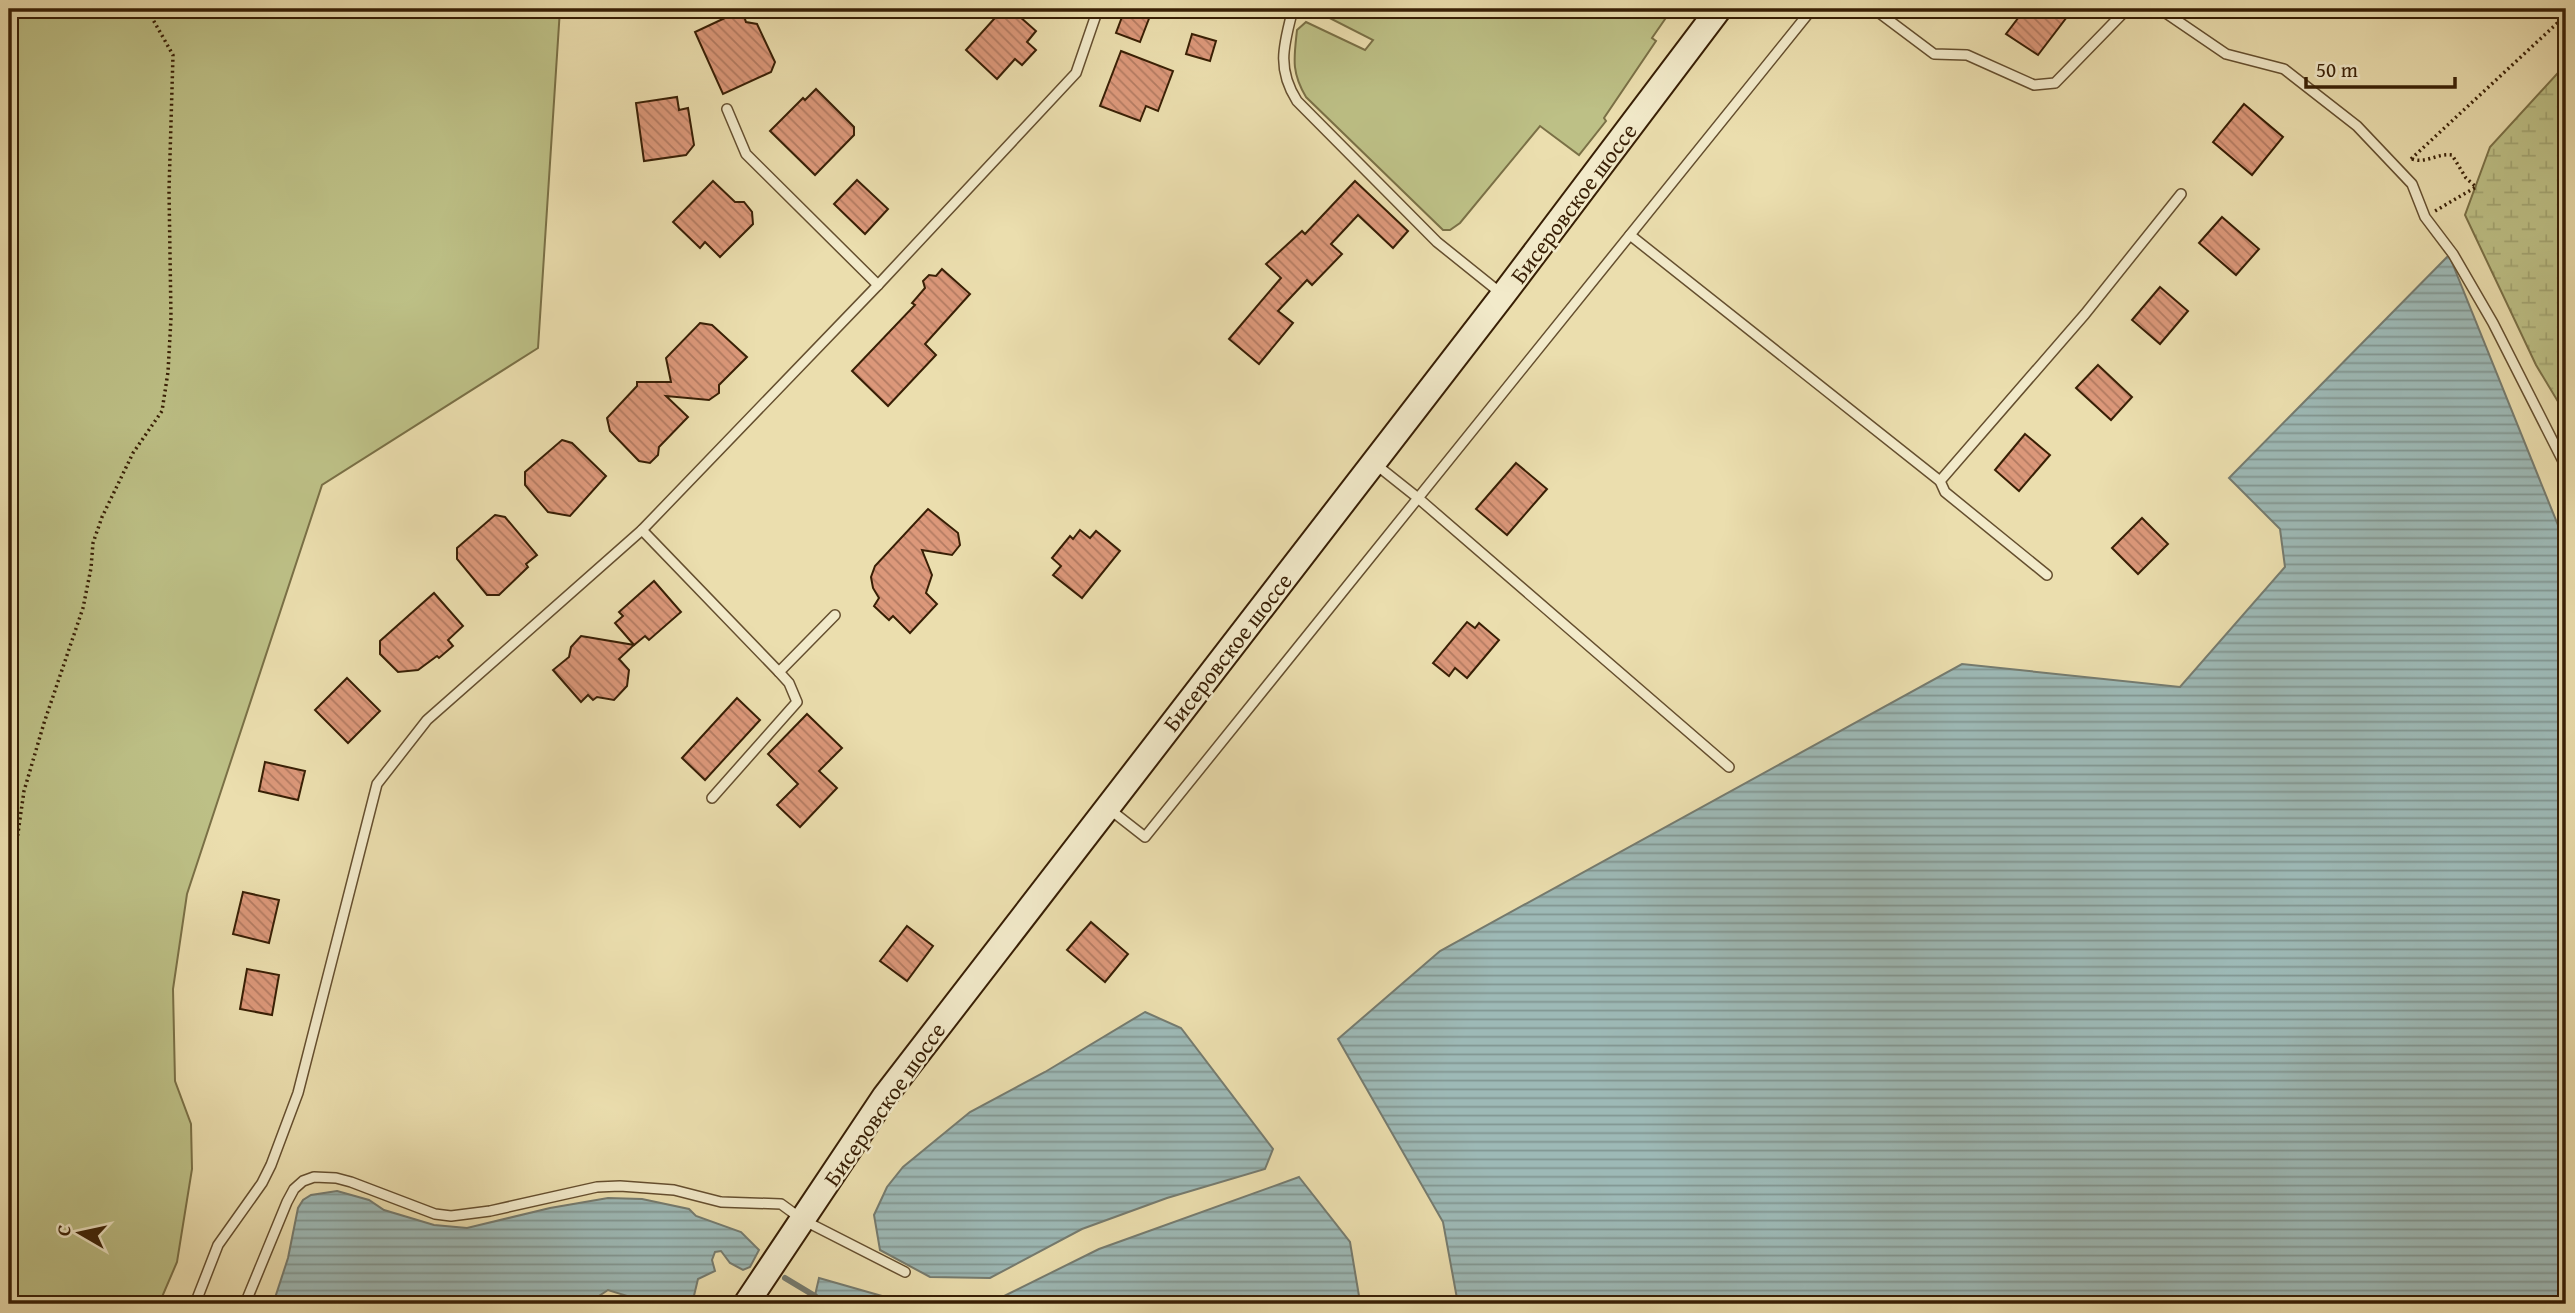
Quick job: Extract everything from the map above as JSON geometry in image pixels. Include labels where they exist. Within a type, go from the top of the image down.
[{"type":"main road","name":"Бисеровское шоссе","points":[[746,1304],[885,1096],[1503,295],[1719,9]]},
{"type":"lane","points":[[195,1304],[218,1245],[262,1183],[271,1165],[298,1093],[377,784],[427,720],[642,530],[878,285],[1076,73],[1098,9]]},
{"type":"lane","points":[[1293,9],[1284,44],[1283,66],[1287,84],[1297,101],[1437,242],[1503,295]]},
{"type":"lane","points":[[1107,807],[1145,838],[1630,235],[1802,14],[1812,9]]},
{"type":"lane","points":[[1874,9],[1934,54],[1967,55],[2034,86],[2055,83],[2127,9]]},
{"type":"lane","points":[[2160,9],[2226,54],[2284,69],[2357,126],[2412,184],[2425,217],[2453,254],[2493,323],[2566,467]]},
{"type":"lane","points":[[727,108],[746,154],[878,285]]},
{"type":"lane","points":[[1940,481],[2085,314],[2181,194]]},
{"type":"lane","points":[[1630,235],[1940,481],[1945,492],[2047,575]]},
{"type":"lane","points":[[1374,463],[1729,767]]},
{"type":"lane","points":[[642,530],[789,683],[797,702],[712,798]]},
{"type":"lane","points":[[779,672],[835,615]]},
{"type":"lane","points":[[245,1304],[294,1189],[303,1181],[314,1177],[351,1182],[435,1214],[451,1216],[490,1211],[597,1187],[620,1186],[674,1190],[721,1202],[781,1204],[803,1220],[905,1272]]},
{"type":"path","points":[[9,962],[15,854],[24,791],[83,608],[93,543],[102,517],[133,453],[162,411],[168,372],[171,318],[170,116],[173,55],[147,9]]},
{"type":"path","points":[[2411,159],[2566,15]]},
{"type":"path","points":[[2379,152],[2420,162],[2444,154],[2452,155],[2466,178],[2476,187],[2425,217]]},
{"type":"green space","points":[[9,9],[560,9],[538,348],[322,485],[187,894],[173,989],[175,1081],[191,1124],[192,1169],[177,1262],[159,1304],[9,1304]]},
{"type":"green space","points":[[1312,9],[1672,9],[1652,38],[1656,41],[1604,118],[1606,121],[1579,155],[1540,126],[1460,223],[1450,230],[1443,230],[1306,97],[1298,80],[1295,57],[1297,30],[1306,22],[1365,50],[1373,40]]},
{"type":"green space","points":[[2566,64],[2566,415],[2536,365],[2465,215],[2490,147]]},
{"type":"water","points":[[2449,255],[2566,545],[2566,1304],[1458,1304],[1443,1222],[1338,1039],[1440,951],[1962,664],[2180,687],[2285,567],[2280,529],[2229,478]]},
{"type":"water","points":[[1145,1012],[1181,1028],[1273,1149],[1265,1169],[1167,1198],[1082,1229],[990,1278],[930,1277],[880,1250],[874,1215],[887,1187],[903,1167],[970,1112],[1045,1072]]},
{"type":"water","points":[[1299,1177],[1350,1242],[1359,1296],[1351,1304],[988,1304],[1099,1249]]},
{"type":"water","points":[[337,1191],[369,1200],[384,1210],[434,1225],[467,1228],[550,1208],[608,1198],[642,1199],[689,1209],[696,1216],[741,1232],[759,1250],[750,1267],[743,1270],[730,1263],[721,1251],[715,1252],[712,1260],[715,1271],[698,1279],[692,1304],[653,1304],[608,1290],[599,1296],[594,1304],[273,1304],[288,1258],[298,1208],[303,1200],[311,1195]]},
{"type":"water","points":[[819,1278],[910,1304],[813,1304]]},
{"type":"building","points":[[1003,9],[1011,9],[1036,31],[1027,42],[1036,50],[1022,65],[1015,59],[997,79],[966,50]]},
{"type":"building","points":[[1125,9],[1150,16],[1140,42],[1116,33]]},
{"type":"building","points":[[2025,9],[2073,9],[2038,55],[2006,34]]},
{"type":"building","points":[[742,10],[746,22],[757,24],[775,62],[771,72],[723,94],[695,32]]},
{"type":"building","points":[[1192,34],[1216,41],[1210,61],[1186,54]]},
{"type":"building","points":[[1121,51],[1173,71],[1158,111],[1146,106],[1140,121],[1100,106]]},
{"type":"building","points":[[816,89],[854,127],[854,135],[815,175],[770,131],[803,98],[805,100]]},
{"type":"building","points":[[677,97],[679,110],[688,108],[694,145],[686,155],[644,161],[636,103]]},
{"type":"building","points":[[2244,104],[2283,137],[2252,175],[2213,142]]},
{"type":"building","points":[[857,180],[888,209],[865,234],[834,204]]},
{"type":"building","points":[[713,181],[735,202],[744,202],[752,212],[753,224],[720,257],[705,242],[700,248],[673,222]]},
{"type":"building","points":[[1355,181],[1408,231],[1393,248],[1358,215],[1331,244],[1342,254],[1312,285],[1307,280],[1278,311],[1293,323],[1259,364],[1229,339],[1281,278],[1266,264],[1302,231],[1305,234]]},
{"type":"building","points":[[2222,217],[2259,249],[2236,275],[2199,243]]},
{"type":"building","points":[[942,269],[970,294],[925,344],[936,355],[888,406],[852,371],[915,305],[912,303],[925,288],[923,281],[929,275],[936,276]]},
{"type":"building","points":[[2160,287],[2188,311],[2160,344],[2132,320]]},
{"type":"building","points":[[700,323],[712,325],[747,357],[719,385],[719,393],[709,400],[666,396],[688,417],[659,447],[658,455],[650,463],[639,461],[610,431],[607,418],[637,386],[637,382],[671,382],[666,358]]},
{"type":"building","points":[[2098,365],[2132,397],[2111,420],[2076,388]]},
{"type":"building","points":[[2025,434],[2050,455],[2019,491],[1995,470]]},
{"type":"building","points":[[562,440],[572,443],[606,476],[570,516],[548,512],[525,485],[525,472]]},
{"type":"building","points":[[1516,463],[1547,489],[1507,535],[1476,509]]},
{"type":"building","points":[[928,509],[958,533],[960,545],[952,555],[922,550],[932,575],[926,593],[937,604],[910,633],[893,616],[889,620],[874,606],[879,598],[871,577],[875,566]]},
{"type":"building","points":[[495,515],[505,517],[537,555],[499,595],[487,595],[457,559],[457,548]]},
{"type":"building","points":[[2142,518],[2168,544],[2138,574],[2112,548]]},
{"type":"building","points":[[1080,530],[1090,538],[1096,531],[1120,551],[1082,598],[1053,575],[1061,566],[1052,558],[1070,536],[1073,539]]},
{"type":"building","points":[[654,581],[681,612],[649,640],[645,636],[634,645],[615,623],[623,616],[619,612]]},
{"type":"building","points":[[434,593],[463,626],[448,640],[453,646],[439,658],[437,656],[418,670],[398,672],[380,654],[380,641]]},
{"type":"building","points":[[1467,622],[1475,628],[1479,623],[1499,640],[1467,678],[1455,668],[1449,676],[1433,663]]},
{"type":"building","points":[[581,636],[634,645],[619,659],[629,670],[627,686],[614,700],[597,697],[593,700],[588,695],[581,702],[553,670],[569,657],[571,647]]},
{"type":"building","points":[[347,678],[380,711],[348,743],[315,710]]},
{"type":"building","points":[[737,698],[760,720],[705,780],[682,758]]},
{"type":"building","points":[[807,714],[842,748],[819,771],[837,788],[800,827],[777,805],[798,784],[768,754]]},
{"type":"building","points":[[265,762],[305,771],[298,800],[259,791]]},
{"type":"building","points":[[243,892],[279,900],[269,943],[233,934]]},
{"type":"building","points":[[1091,922],[1128,954],[1105,982],[1067,950]]},
{"type":"building","points":[[907,926],[933,946],[907,981],[880,961]]},
{"type":"building","points":[[247,969],[279,975],[272,1015],[240,1009]]},
{"type":"waterway","points":[[785,1278],[815,1296]]}]
